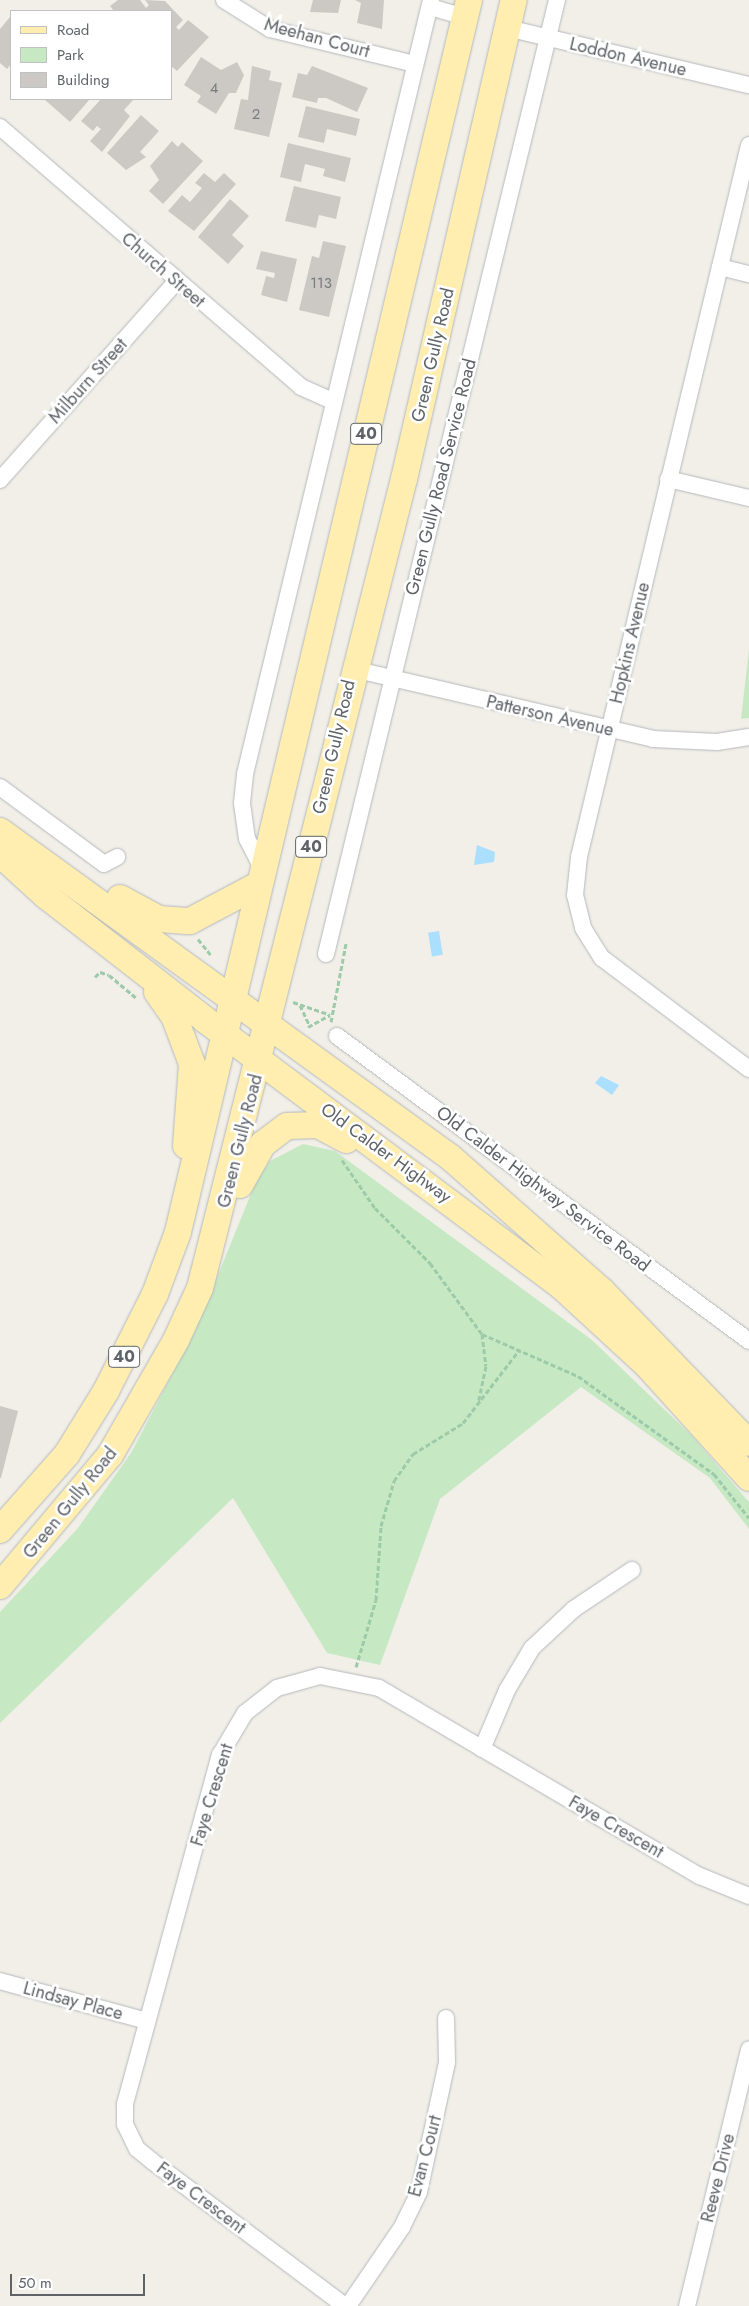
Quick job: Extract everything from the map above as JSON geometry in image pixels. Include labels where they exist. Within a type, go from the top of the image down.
[{"type":"main road","name":"Green Gully Road","points":[[0,1586],[110,1455],[176,1340],[210,1254],[259,1061],[353,669],[404,479],[514,0]]},
{"type":"main road","name":"Green Gully Road","points":[[0,1530],[67,1454],[106,1391],[156,1294],[178,1232],[227,1037],[260,876],[467,8]]},
{"type":"main road","points":[[467,8],[507,28]]},
{"type":"main road","name":"Old Calder Highway","points":[[0,831],[48,862],[268,1024],[377,1100],[503,1201],[650,1338],[749,1443]]},
{"type":"main road","name":"Old Calder Highway","points":[[0,854],[44,895],[227,1037],[431,1185],[562,1286],[647,1365],[749,1478]]},
{"type":"main road","points":[[48,862],[148,914],[174,920],[190,921],[208,913],[260,876]]},
{"type":"main road","points":[[140,970],[174,1016],[192,1064],[178,1232]]},
{"type":"main road","points":[[210,1254],[263,1144],[287,1126],[311,1123],[337,1134],[562,1286]]},
{"type":"street","name":"Meehan Court","points":[[224,0],[270,29],[415,64]]},
{"type":"street","name":"Green Gully Road Service Road","points":[[328,947],[391,678],[557,0]]},
{"type":"street","points":[[260,876],[247,839],[242,803],[245,774],[431,4],[467,8]]},
{"type":"street","name":"Loddon Avenue","points":[[507,28],[749,85]]},
{"type":"street","name":"Church Street","points":[[0,127],[176,282],[301,387],[334,402]]},
{"type":"street","name":"Hopkins Avenue","points":[[749,145],[668,479],[576,880],[583,928],[609,963],[749,1069]]},
{"type":"street","points":[[720,267],[749,274]]},
{"type":"street","name":"Milburn Street","points":[[0,480],[176,282]]},
{"type":"street","points":[[668,479],[749,498]]},
{"type":"street","name":"Patterson Avenue","points":[[353,669],[609,731],[681,742],[749,737]]},
{"type":"street","points":[[0,787],[104,864],[117,857]]},
{"type":"street","name":"Old Calder Highway Service Road","points":[[334,1030],[749,1341]]},
{"type":"street","points":[[482,1749],[506,1690],[532,1648],[574,1609],[632,1570]]},
{"type":"street","name":"Faye Crescent","points":[[347,2306],[137,2149],[125,2124],[125,2104],[220,1755],[233,1730],[245,1713],[277,1688],[320,1676],[353,1680],[379,1688],[700,1876],[749,1896]]},
{"type":"street","name":"Lindsay Place","points":[[0,1981],[147,2021]]},
{"type":"street","name":"Evan Court","points":[[347,2306],[402,2227],[418,2192],[447,2062],[446,2018]]},
{"type":"street","name":"Reeve Drive","points":[[687,2306],[749,2049]]},
{"type":"path","points":[[192,931],[213,958]]},
{"type":"path","points":[[328,947],[348,944],[330,1015],[334,1030]]},
{"type":"path","points":[[275,994],[330,1015]]},
{"type":"path","points":[[299,1004],[310,1026]]},
{"type":"path","points":[[338,1154],[375,1208],[430,1264],[482,1334],[486,1366],[478,1402]]},
{"type":"path","points":[[482,1334],[578,1376],[714,1474],[749,1518]]},
{"type":"path","points":[[353,1680],[376,1600],[381,1526],[394,1481],[413,1454],[463,1423],[520,1349]]},
{"type":"green space","points":[[749,649],[749,718],[741,719]]},
{"type":"green space","points":[[303,1144],[335,1151],[592,1340],[691,1435],[749,1502],[749,1529],[710,1478],[581,1387],[440,1499],[380,1665],[327,1653],[233,1498],[0,1723],[0,1612],[78,1528],[131,1453],[196,1329],[255,1184],[270,1161]]},
{"type":"water","points":[[477,845],[495,852],[494,862],[474,865]]},
{"type":"water","points":[[439,931],[443,955],[432,956],[428,933]]},
{"type":"water","points":[[601,1076],[619,1085],[612,1095],[595,1083]]},
{"type":"building","points":[[118,0],[140,0],[146,8],[149,5],[145,0],[165,1],[183,20],[176,27],[179,30],[188,20],[209,37],[177,71],[172,67],[172,10],[113,10],[110,6]]},
{"type":"building","points":[[313,0],[341,0],[338,13],[310,12]]},
{"type":"building","points":[[355,0],[384,0],[382,29],[357,23],[361,3]]},
{"type":"building","points":[[10,17],[10,65],[7,69],[0,63],[0,29]]},
{"type":"building","points":[[201,57],[221,70],[237,62],[244,75],[236,93],[229,93],[216,114],[197,102],[201,96],[184,85]]},
{"type":"building","points":[[252,66],[271,71],[269,80],[282,83],[269,137],[234,129],[241,99],[248,100]]},
{"type":"building","points":[[312,66],[368,88],[357,112],[326,98],[318,98],[317,103],[292,97],[298,73],[307,75]]},
{"type":"building","points":[[45,100],[89,100],[70,122]]},
{"type":"building","points":[[100,100],[133,100],[124,110],[130,116],[102,152],[90,141],[101,129],[97,126],[93,131],[81,121]]},
{"type":"building","points":[[306,106],[360,119],[356,136],[327,129],[324,143],[298,137]]},
{"type":"building","points":[[141,115],[159,131],[140,152],[146,157],[126,170],[107,153]]},
{"type":"building","points":[[172,141],[178,147],[182,142],[203,161],[163,204],[149,191],[159,180],[150,166]]},
{"type":"building","points":[[288,143],[351,158],[345,182],[323,176],[325,169],[305,164],[301,182],[280,177]]},
{"type":"building","points":[[204,173],[215,182],[224,173],[236,184],[194,231],[168,211],[182,195],[190,202],[202,188],[195,183]]},
{"type":"building","points":[[294,186],[341,197],[336,219],[319,215],[316,228],[285,221]]},
{"type":"building","points":[[230,199],[249,216],[232,235],[244,246],[228,264],[198,237]]},
{"type":"building","points":[[323,241],[346,246],[329,317],[299,310],[312,256],[319,258]]},
{"type":"building","points":[[261,251],[297,259],[287,302],[261,295],[266,276],[274,278],[275,273],[256,269]]},
{"type":"building","points":[[0,1406],[18,1411],[1,1478],[0,1478]]}]
